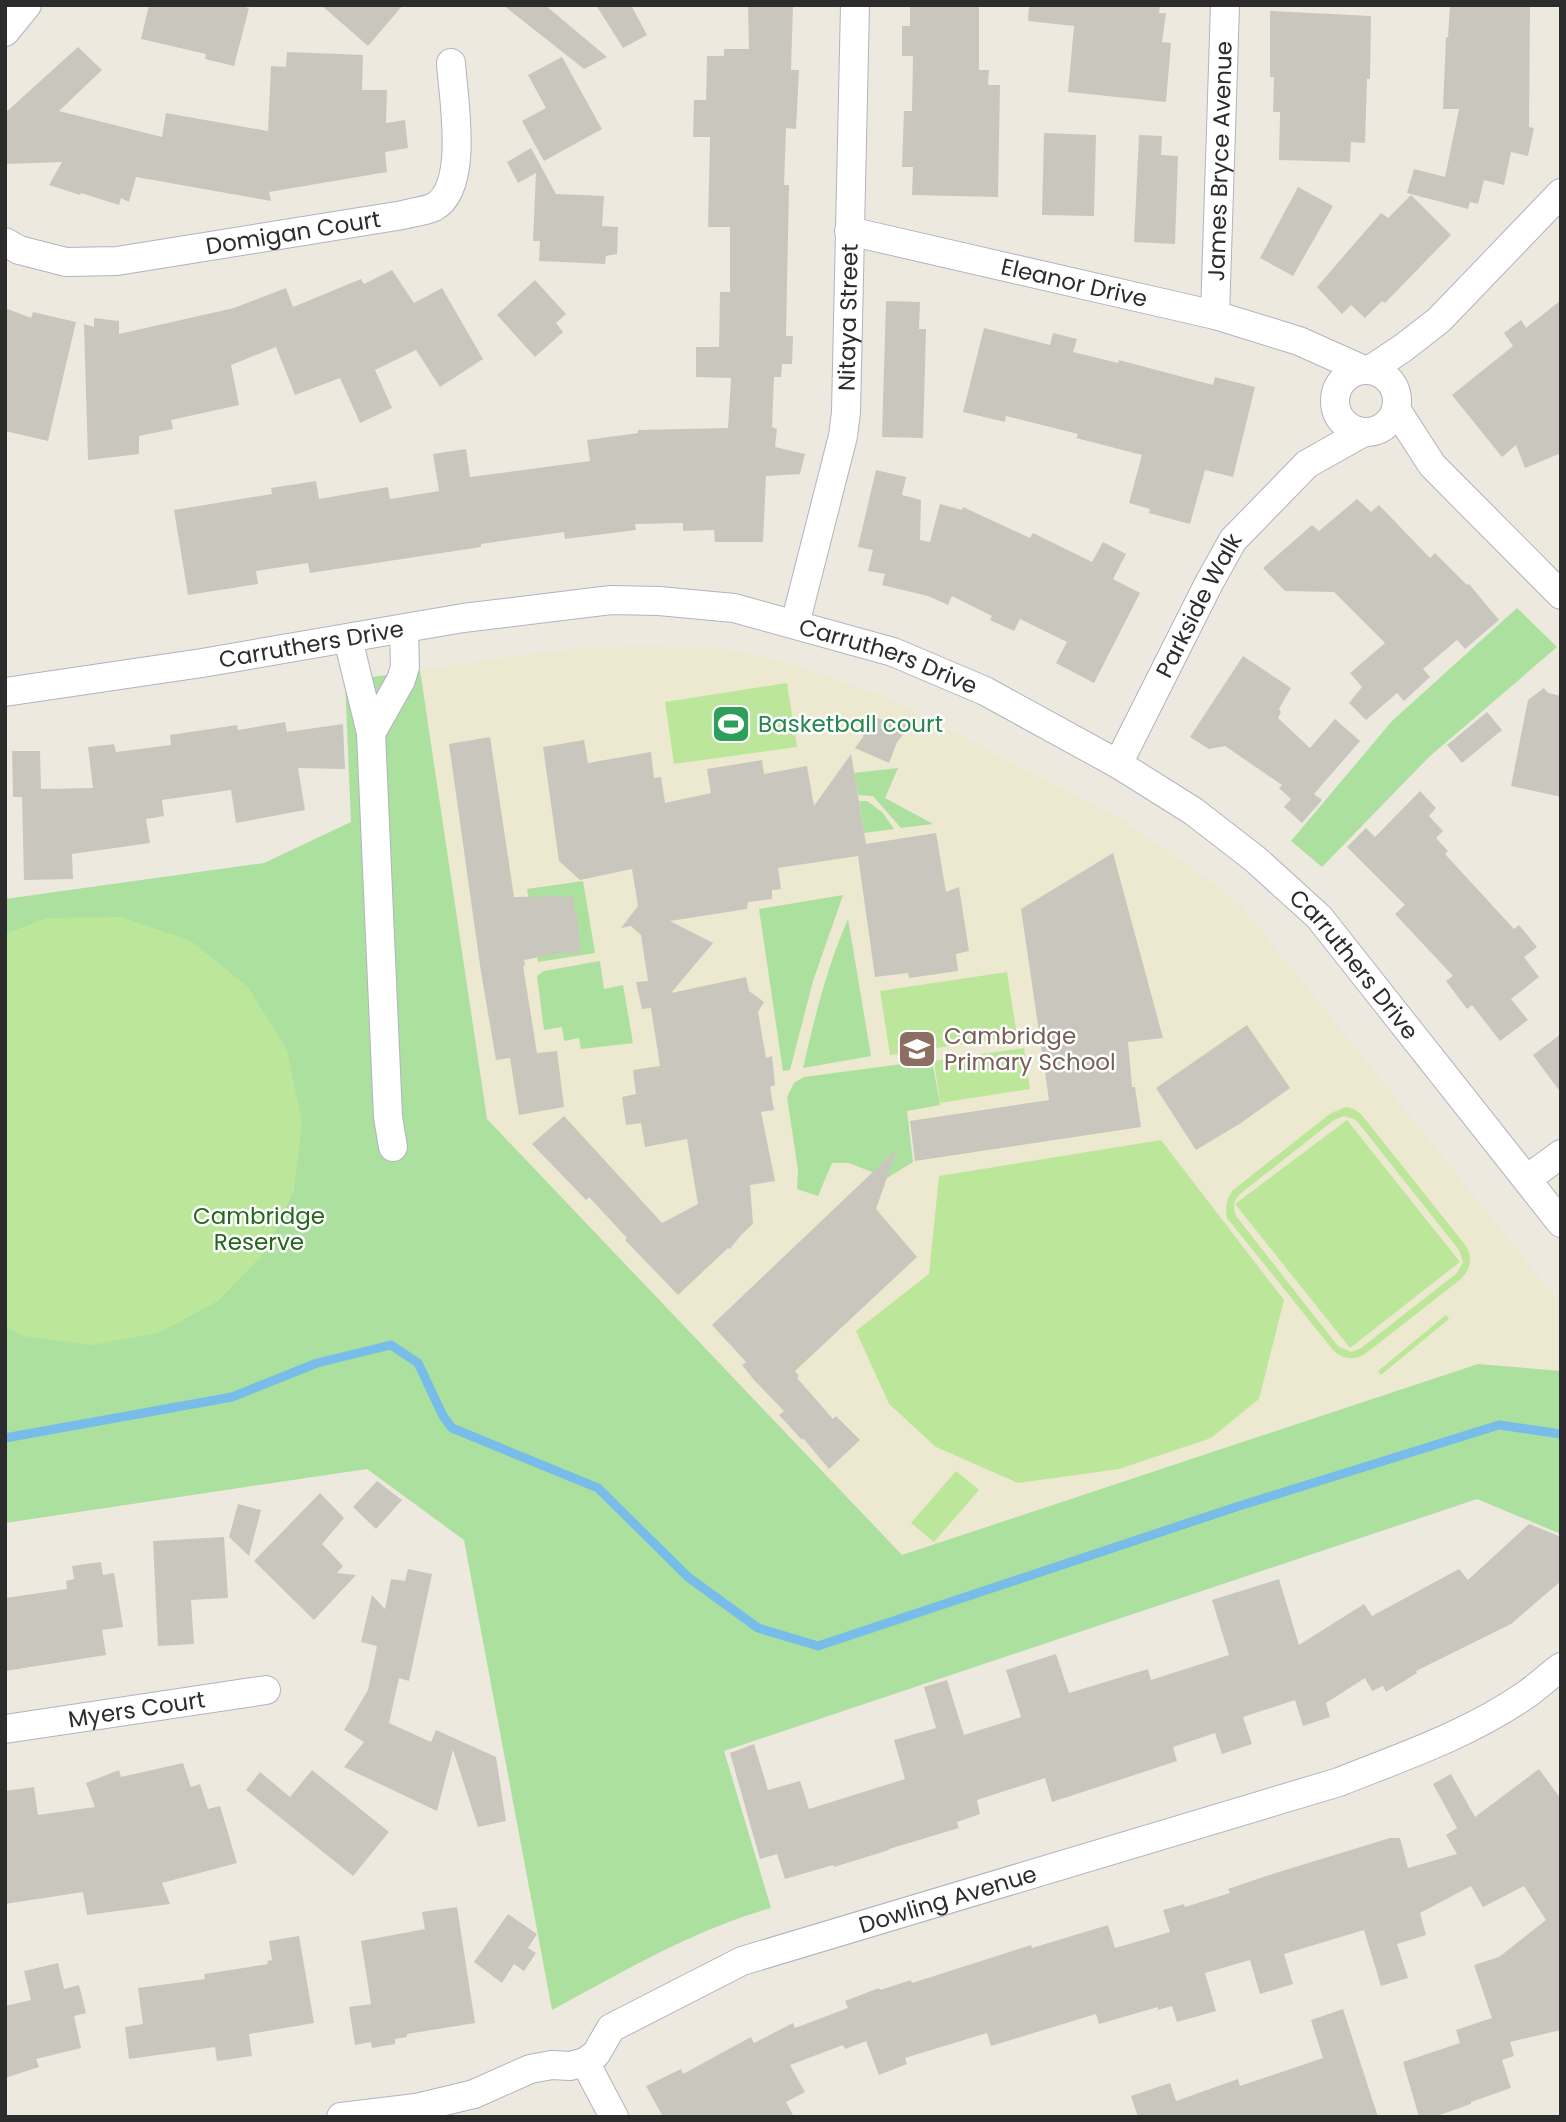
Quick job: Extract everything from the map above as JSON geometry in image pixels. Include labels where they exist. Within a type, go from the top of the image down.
[{"type":"street","points":[[5,32],[27,5]]},
{"type":"street","name":"Nitaya Street","points":[[795,624],[843,436],[855,5]]},
{"type":"street","name":"James Bryce Avenue","points":[[1215,315],[1225,5]]},
{"type":"street","name":"Domigan Court","points":[[5,242],[19,250],[66,262],[117,261],[403,215],[435,206],[451,190],[457,153],[451,63]]},
{"type":"street","points":[[1335,404],[1341,382],[1347,376],[1367,370],[1403,348],[1439,320],[1561,192]]},
{"type":"street","name":"Eleanor Drive","points":[[849,231],[1215,315],[1299,341],[1367,370]]},
{"type":"street","points":[[1370,432],[1392,419],[1409,369],[1439,320]]},
{"type":"street","points":[[1299,341],[1319,369],[1339,417],[1345,424],[1354,430],[1370,432],[1432,465]]},
{"type":"street","points":[[1367,370],[1382,374],[1395,388],[1397,404],[1432,465],[1561,595]]},
{"type":"street","name":"Parkside Walk","points":[[1307,464],[1335,404]]},
{"type":"street","name":"Parkside Walk","points":[[1118,764],[1233,540],[1307,464],[1370,432]]},
{"type":"street","name":"Carruthers Drive","points":[[5,692],[202,663],[518,610],[611,600],[659,601],[734,608],[893,652],[985,691],[1118,764],[1193,811],[1255,859],[1319,917],[1561,1223]]},
{"type":"street","points":[[370,733],[401,680],[405,667],[404,629]]},
{"type":"street","points":[[348,639],[370,733],[388,1117],[393,1147]]},
{"type":"street","points":[[1527,1179],[1561,1154]]},
{"type":"street","name":"Dowling Avenue","points":[[585,2062],[596,2054],[611,2028],[741,1961],[1339,1782],[1472,1726],[1526,1695],[1561,1667]]},
{"type":"street","name":"Myers Court","points":[[5,1729],[266,1690]]},
{"type":"street","points":[[341,2117],[416,2108],[474,2094],[530,2068],[570,2066],[585,2062],[614,2117]]},
{"type":"shaded area","name":"Cambridge Primary School","points":[[654,646],[732,650],[802,667],[887,698],[1120,818],[1210,881],[1244,909],[1561,1304],[1561,1371],[1478,1364],[902,1555],[487,1119],[420,670],[552,651]]},
{"type":"green space","points":[[1517,608],[1557,647],[1429,757],[1322,867],[1291,841],[1392,721]]},
{"type":"green space","name":"Cambridge Reserve","points":[[420,670],[487,1119],[902,1555],[1478,1364],[1561,1371],[1561,1534],[1477,1499],[724,1751],[771,1908],[686,1940],[552,2010],[464,1540],[367,1469],[5,1523],[5,899],[264,863],[351,822],[345,681]]},
{"type":"green space","name":"Basketball court","points":[[787,683],[797,747],[674,764],[665,702]]},
{"type":"green space","points":[[898,768],[885,798],[933,824],[901,828],[873,796],[858,795],[854,773]]},
{"type":"green space","points":[[859,801],[867,801],[883,813],[894,829],[864,833]]},
{"type":"green space","points":[[583,881],[595,953],[538,962],[527,889]]},
{"type":"green space","points":[[843,895],[813,981],[790,1070],[783,1071],[759,909]]},
{"type":"green space","points":[[121,917],[191,941],[248,987],[287,1050],[302,1123],[294,1190],[265,1252],[218,1301],[158,1333],[91,1345],[24,1336],[5,1326],[5,934],[47,918]]},
{"type":"green space","points":[[848,919],[871,1056],[803,1068],[828,974]]},
{"type":"green space","points":[[600,961],[604,989],[623,985],[633,1043],[581,1049],[579,1038],[564,1041],[562,1027],[544,1030],[537,976],[544,971]]},
{"type":"green space","points":[[1007,972],[1017,1036],[890,1055],[880,991]]},
{"type":"green space","points":[[1024,1048],[1030,1089],[940,1103],[934,1061]]},
{"type":"green space","points":[[932,1060],[940,1105],[907,1111],[913,1162],[887,1178],[849,1163],[832,1163],[818,1196],[797,1189],[798,1170],[787,1097],[794,1083],[804,1077]]},
{"type":"green space","points":[[1346,1107],[1361,1114],[1466,1246],[1470,1255],[1469,1267],[1461,1279],[1365,1354],[1352,1358],[1344,1357],[1333,1350],[1226,1214],[1227,1200],[1233,1190],[1331,1113]],"holes":[[[1344,1116],[1356,1120],[1459,1250],[1463,1262],[1457,1273],[1361,1348],[1351,1352],[1338,1346],[1236,1216],[1234,1207],[1240,1194],[1334,1120]]]},
{"type":"green space","points":[[1347,1120],[1460,1262],[1350,1348],[1235,1204]]},
{"type":"green space","points":[[1161,1140],[1284,1300],[1259,1399],[1211,1438],[1119,1469],[1018,1483],[936,1447],[889,1404],[856,1331],[929,1274],[939,1176]]},
{"type":"green space","points":[[1446,1315],[1449,1319],[1381,1375],[1378,1371]]},
{"type":"green space","points":[[956,1471],[979,1490],[934,1542],[911,1523]]},
{"type":"building","points":[[149,5],[237,5],[249,8],[234,66],[205,59],[206,54],[141,39]]},
{"type":"building","points":[[321,5],[403,5],[368,46]]},
{"type":"building","points":[[503,5],[545,5],[607,57],[584,69]]},
{"type":"building","points":[[596,5],[631,5],[647,35],[623,48]]},
{"type":"building","points":[[748,5],[793,5],[791,70],[799,70],[796,129],[786,128],[784,185],[789,185],[786,336],[793,336],[792,364],[782,364],[781,377],[774,377],[772,427],[777,429],[775,447],[805,454],[800,474],[766,476],[763,542],[715,542],[714,530],[683,531],[683,523],[635,524],[636,530],[565,539],[564,532],[310,573],[308,563],[256,571],[258,584],[188,595],[174,510],[272,494],[271,488],[316,481],[319,499],[388,487],[390,499],[439,491],[433,454],[466,449],[470,477],[590,461],[587,440],[638,433],[638,430],[728,428],[731,378],[696,377],[696,347],[719,347],[720,292],[730,292],[730,227],[708,227],[710,137],[693,137],[694,100],[706,100],[707,56],[724,56],[724,49],[749,49]]},
{"type":"building","points":[[910,5],[979,5],[979,70],[989,70],[988,85],[1000,85],[998,197],[912,195],[913,167],[902,167],[904,111],[912,111],[913,56],[902,56],[902,26],[910,26]]},
{"type":"building","points":[[1029,5],[1160,5],[1159,13],[1166,13],[1162,42],[1171,43],[1166,102],[1068,92],[1074,26],[1028,21]]},
{"type":"building","points":[[1450,5],[1530,5],[1529,127],[1534,128],[1528,156],[1511,152],[1504,185],[1484,180],[1478,204],[1470,202],[1468,209],[1407,193],[1414,169],[1445,177],[1459,109],[1443,109]]},
{"type":"building","points":[[1270,11],[1371,16],[1365,143],[1351,142],[1350,162],[1279,160],[1280,112],[1273,112],[1274,77],[1270,77]]},
{"type":"building","points":[[78,47],[102,70],[59,111],[162,137],[166,113],[268,131],[271,66],[286,67],[287,52],[363,55],[362,90],[387,90],[386,123],[405,120],[408,148],[385,152],[387,172],[269,192],[271,201],[136,177],[129,202],[121,198],[119,205],[81,193],[80,195],[49,185],[62,162],[5,164],[5,113]]},
{"type":"building","points":[[562,57],[602,129],[544,161],[522,121],[546,108],[528,75]]},
{"type":"building","points":[[1044,133],[1096,135],[1094,216],[1042,215]]},
{"type":"building","points":[[1139,135],[1162,136],[1161,155],[1178,156],[1175,244],[1134,242]]},
{"type":"building","points":[[531,148],[556,194],[604,196],[602,226],[618,227],[617,254],[606,256],[605,264],[539,261],[540,241],[533,241],[536,173],[518,183],[507,162]]},
{"type":"building","points":[[1298,187],[1333,206],[1293,276],[1260,258]]},
{"type":"building","points":[[1411,195],[1451,235],[1385,303],[1382,301],[1365,318],[1351,305],[1342,314],[1317,287],[1381,213],[1388,218]]},
{"type":"building","points":[[392,270],[414,303],[442,288],[483,359],[440,387],[416,350],[375,370],[392,408],[360,423],[340,378],[295,395],[276,347],[231,365],[239,405],[171,420],[173,429],[139,436],[139,454],[88,460],[84,324],[94,327],[94,318],[119,321],[119,334],[234,308],[286,288],[293,307],[361,279],[364,284]]},
{"type":"building","points":[[535,280],[566,314],[556,323],[563,332],[535,357],[497,315]]},
{"type":"building","points":[[1561,300],[1561,453],[1525,468],[1516,445],[1502,457],[1452,395],[1513,346],[1504,333],[1521,320],[1526,328]]},
{"type":"building","points":[[886,301],[920,302],[919,329],[926,329],[923,438],[882,437]]},
{"type":"building","points":[[5,308],[31,318],[33,312],[76,322],[48,441],[5,431]]},
{"type":"building","points":[[984,328],[1050,345],[1053,333],[1077,339],[1073,352],[1118,363],[1119,360],[1213,385],[1215,377],[1255,387],[1233,477],[1205,470],[1190,524],[1149,513],[1150,509],[1129,503],[1142,455],[1076,438],[1078,434],[1006,416],[1005,422],[963,412]]},
{"type":"building","points":[[876,470],[906,477],[902,495],[921,500],[920,540],[930,542],[940,504],[962,510],[963,507],[1030,538],[1033,533],[1092,562],[1103,542],[1126,554],[1113,579],[1140,593],[1094,683],[1056,663],[1067,642],[1020,619],[1014,631],[990,620],[992,616],[952,596],[948,605],[928,596],[882,585],[885,574],[868,571],[873,550],[858,547]]},
{"type":"building","points":[[1357,499],[1371,512],[1379,505],[1430,558],[1435,553],[1469,584],[1499,620],[1465,649],[1457,640],[1423,669],[1430,677],[1404,701],[1397,693],[1366,720],[1349,703],[1362,687],[1350,673],[1385,643],[1334,592],[1285,591],[1263,568],[1312,525],[1319,531]]},
{"type":"building","points":[[1243,656],[1291,688],[1279,709],[1281,712],[1278,718],[1310,748],[1335,719],[1360,741],[1314,794],[1322,800],[1302,823],[1284,807],[1291,799],[1279,788],[1282,785],[1225,746],[1209,749],[1190,737]]},
{"type":"building","points":[[1544,688],[1548,693],[1561,696],[1561,797],[1511,786],[1528,700]]},
{"type":"building","points":[[865,712],[887,722],[912,724],[897,742],[889,763],[855,748],[863,737]]},
{"type":"building","points":[[1487,712],[1502,730],[1462,763],[1447,745]]},
{"type":"building","points":[[285,722],[287,732],[343,724],[345,769],[298,768],[305,810],[236,823],[231,790],[162,800],[164,816],[146,819],[150,843],[72,854],[73,879],[24,880],[22,797],[13,797],[12,751],[40,751],[41,789],[93,788],[88,747],[114,744],[116,752],[171,745],[170,735],[237,725],[238,730]]},
{"type":"building","points":[[490,737],[514,897],[573,896],[578,919],[580,953],[561,953],[524,960],[523,966],[537,1053],[557,1051],[564,1107],[519,1115],[510,1058],[496,1060],[449,744]]},
{"type":"building","points":[[584,740],[588,763],[651,752],[654,778],[661,777],[665,803],[711,793],[707,769],[762,760],[764,774],[807,766],[814,806],[851,754],[866,844],[936,833],[946,892],[959,887],[969,951],[956,954],[958,971],[909,978],[908,973],[875,977],[858,856],[778,868],[781,889],[772,890],[772,899],[748,902],[747,909],[670,921],[713,943],[671,993],[746,977],[749,991],[764,1002],[758,1012],[766,1058],[772,1056],[775,1085],[770,1087],[774,1110],[761,1112],[775,1181],[750,1185],[753,1224],[730,1249],[678,1295],[625,1240],[627,1238],[589,1197],[586,1200],[532,1144],[564,1116],[662,1223],[698,1204],[687,1139],[645,1147],[641,1123],[626,1125],[622,1097],[636,1094],[633,1070],[660,1066],[651,1008],[642,1009],[636,982],[648,981],[641,935],[631,926],[621,928],[638,906],[632,869],[580,880],[559,861],[543,747]]},
{"type":"building","points":[[1420,791],[1436,808],[1429,816],[1443,831],[1436,838],[1448,851],[1445,854],[1514,929],[1519,925],[1537,947],[1524,957],[1539,977],[1511,999],[1528,1020],[1500,1041],[1472,1005],[1467,1009],[1446,981],[1453,976],[1395,914],[1405,905],[1347,847],[1366,828],[1375,837]]},
{"type":"building","points":[[1113,853],[1163,1038],[1128,1042],[1132,1087],[1135,1087],[1141,1127],[915,1161],[910,1121],[1049,1100],[1021,909]]},
{"type":"building","points":[[1247,1025],[1290,1088],[1241,1123],[1196,1150],[1156,1088]]},
{"type":"building","points":[[1561,1034],[1561,1093],[1533,1055]]},
{"type":"building","points":[[897,1149],[876,1209],[917,1257],[795,1371],[799,1376],[797,1378],[833,1419],[836,1416],[860,1440],[829,1469],[779,1415],[784,1411],[754,1380],[742,1365],[746,1362],[712,1325]]},
{"type":"building","points":[[377,1481],[402,1500],[376,1529],[353,1507]]},
{"type":"building","points":[[320,1493],[344,1518],[322,1544],[343,1566],[337,1573],[356,1575],[314,1620],[254,1561]]},
{"type":"building","points":[[238,1504],[261,1510],[249,1556],[229,1537]]},
{"type":"building","points":[[1529,1524],[1561,1537],[1561,1581],[1511,1624],[1416,1671],[1417,1673],[1386,1692],[1383,1686],[1372,1691],[1365,1678],[1326,1703],[1330,1717],[1303,1726],[1295,1700],[1243,1717],[1252,1744],[1222,1754],[1215,1733],[1173,1747],[1177,1761],[1052,1802],[1045,1778],[977,1800],[980,1814],[957,1822],[959,1828],[834,1867],[833,1865],[785,1879],[777,1854],[760,1859],[730,1753],[754,1744],[768,1790],[800,1781],[809,1809],[905,1779],[894,1740],[936,1728],[924,1687],[947,1680],[964,1735],[1021,1717],[1006,1670],[1056,1654],[1069,1693],[1148,1669],[1151,1680],[1229,1655],[1212,1600],[1279,1579],[1299,1645],[1364,1604],[1372,1616],[1459,1569],[1468,1580]]},
{"type":"building","points":[[224,1537],[228,1598],[191,1600],[194,1644],[158,1646],[153,1541]]},
{"type":"building","points":[[101,1562],[103,1575],[114,1573],[123,1627],[102,1630],[106,1655],[5,1671],[5,1598],[67,1589],[66,1581],[74,1579],[72,1566]]},
{"type":"building","points":[[408,1569],[432,1574],[409,1681],[399,1678],[389,1723],[431,1742],[436,1730],[496,1757],[506,1821],[478,1827],[453,1750],[437,1811],[344,1767],[364,1742],[344,1730],[368,1690],[377,1646],[361,1642],[372,1595],[385,1609],[391,1579],[405,1581]]},
{"type":"building","points":[[183,1763],[191,1787],[200,1784],[208,1809],[220,1806],[237,1863],[162,1883],[170,1904],[87,1915],[83,1892],[5,1904],[5,1791],[34,1787],[38,1815],[95,1807],[86,1783],[119,1770],[121,1777]]},
{"type":"building","points":[[1539,1769],[1561,1799],[1561,2030],[1510,2042],[1514,2056],[1502,2060],[1511,2088],[1471,2104],[1434,2117],[1419,2117],[1403,2062],[1460,2043],[1456,2030],[1492,2018],[1474,1965],[1499,1957],[1546,1920],[1524,1886],[1483,1907],[1471,1886],[1420,1913],[1426,1935],[1397,1944],[1408,1978],[1381,1986],[1364,1930],[1284,1954],[1293,1984],[1260,1994],[1250,1960],[1205,1973],[1216,2011],[1177,2022],[1172,2006],[1158,2010],[1158,2007],[1099,2024],[1096,2014],[991,2046],[987,2033],[905,2058],[907,2064],[879,2075],[866,2041],[845,2049],[843,2045],[790,2065],[805,2092],[786,2102],[794,2117],[663,2117],[646,2086],[681,2069],[683,2074],[751,2037],[754,2043],[793,2023],[795,2028],[848,2008],[845,2001],[879,1988],[880,1990],[911,1980],[912,1983],[1031,1945],[1032,1948],[1108,1925],[1115,1948],[1170,1932],[1163,1910],[1184,1904],[1185,1907],[1230,1893],[1228,1889],[1390,1838],[1400,1838],[1408,1868],[1457,1854],[1446,1835],[1457,1828],[1433,1784],[1451,1774],[1475,1817]]},
{"type":"building","points":[[312,1770],[389,1832],[353,1876],[246,1790],[260,1772],[290,1797]]},
{"type":"building","points":[[457,1907],[475,2023],[407,2034],[407,2037],[395,2039],[395,2044],[372,2048],[371,2042],[355,2045],[349,2007],[371,2004],[361,1941],[425,1929],[422,1912]]},
{"type":"building","points":[[508,1914],[537,1934],[528,1948],[536,1953],[524,1971],[514,1964],[502,1983],[474,1962]]},
{"type":"building","points":[[299,1936],[314,2023],[249,2034],[252,2056],[217,2061],[215,2047],[129,2059],[125,2027],[143,2024],[138,1988],[205,1979],[204,1974],[268,1964],[267,1961],[272,1960],[269,1941]]},
{"type":"building","points":[[58,1963],[64,1989],[79,1985],[86,2013],[74,2016],[81,2048],[36,2059],[39,2067],[5,2078],[5,2006],[31,2000],[24,1971]]},
{"type":"building","points":[[1343,2009],[1378,2117],[1138,2117],[1131,2096],[1170,2083],[1176,2101],[1238,2079],[1240,2086],[1323,2058],[1311,2020]]},
{"type":"waterway","points":[[5,1438],[232,1397],[317,1363],[391,1345],[418,1363],[443,1416],[452,1428],[598,1488],[688,1577],[758,1628],[818,1646],[1236,1507],[1499,1425],[1561,1434]]},
{"type":"place","name":"Basketball court","points":[[731,724]]},
{"type":"place","name":"Cambridge Primary School","points":[[917,1049]]}]
